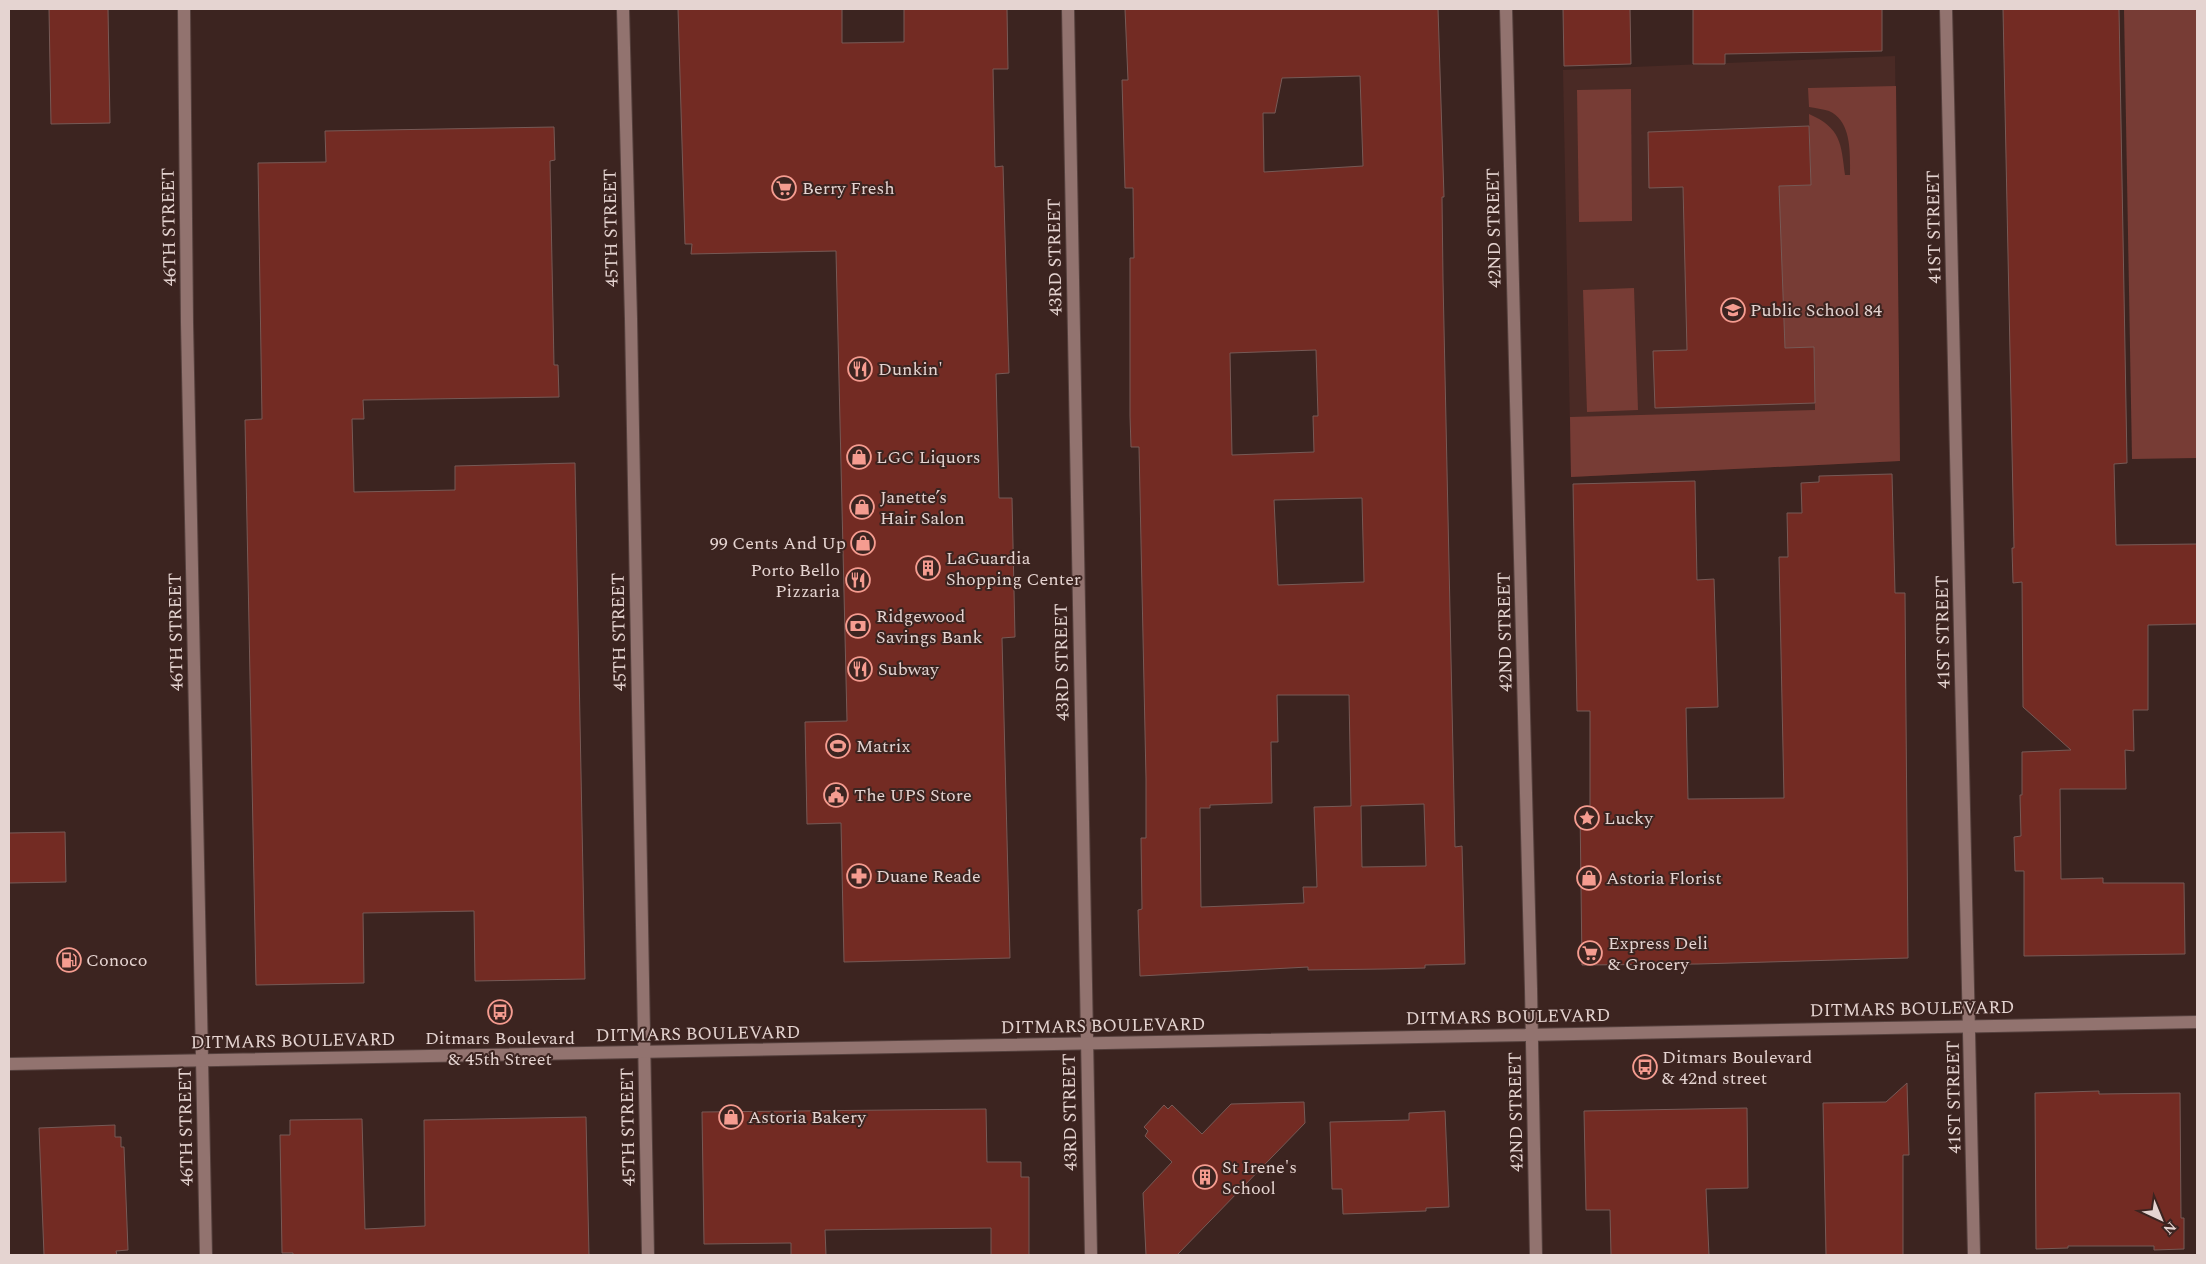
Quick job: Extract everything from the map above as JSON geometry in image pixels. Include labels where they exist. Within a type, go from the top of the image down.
[{"type":"street","name":"46TH STREET","points":[[184,9],[188,332],[206,1255]]},
{"type":"street","name":"45TH STREET","points":[[622,9],[631,329],[648,1255]]},
{"type":"street","name":"43RD STREET","points":[[1068,9],[1090,1255]]},
{"type":"street","name":"42ND STREET","points":[[1506,9],[1536,1255]]},
{"type":"street","name":"41ST STREET","points":[[1946,9],[1974,1255]]},
{"type":"street","name":"DITMARS BOULEVARD","points":[[9,1064],[2197,1022]]},
{"type":"shaded area","points":[[2124,9],[2197,9],[2197,458],[2132,459]]},
{"type":"shaded area","name":"Public School 84","points":[[1895,56],[1900,461],[1571,477],[1563,70]]},
{"type":"shaded area","points":[[1896,86],[1900,461],[1571,477],[1570,417],[1815,410],[1814,348],[1781,348],[1780,226],[1777,186],[1811,185],[1809,114],[1828,125],[1838,138],[1845,175],[1850,175],[1850,158],[1846,130],[1837,116],[1829,111],[1809,107],[1808,88]]},
{"type":"shaded area","points":[[1631,89],[1632,221],[1579,222],[1577,90]]},
{"type":"shaded area","points":[[1634,288],[1638,410],[1587,412],[1583,290]]},
{"type":"building","points":[[49,9],[108,9],[110,123],[51,124]]},
{"type":"building","name":"LaGuardia Shopping Center","points":[[678,9],[842,9],[842,43],[904,42],[904,9],[1007,9],[1008,69],[993,69],[995,167],[1003,166],[1009,373],[996,374],[999,498],[1012,498],[1015,637],[1002,638],[1010,958],[844,962],[841,823],[807,824],[805,722],[847,721],[836,251],[691,254],[692,244],[685,244]]},
{"type":"building","points":[[1125,9],[1438,9],[1444,197],[1442,197],[1443,280],[1455,847],[1462,846],[1465,964],[1425,965],[1425,968],[1386,969],[1308,970],[1308,967],[1140,976],[1138,910],[1142,909],[1141,838],[1146,838],[1146,779],[1139,447],[1131,447],[1130,416],[1130,258],[1134,258],[1133,188],[1125,188],[1122,80],[1128,80]],"holes":[[[1360,76],[1363,166],[1264,172],[1263,113],[1275,113],[1282,78]],[[1316,350],[1318,416],[1313,416],[1314,452],[1232,455],[1230,353]],[[1362,498],[1364,582],[1278,585],[1274,500]],[[1277,695],[1349,695],[1351,806],[1314,807],[1317,887],[1303,887],[1304,903],[1201,907],[1200,808],[1210,808],[1210,805],[1272,803],[1271,742],[1278,742]],[[1424,804],[1426,866],[1362,867],[1361,806]]]},
{"type":"building","points":[[1563,9],[1630,9],[1631,64],[1564,66]]},
{"type":"building","points":[[1693,9],[1882,9],[1882,51],[1725,54],[1725,64],[1693,64]]},
{"type":"building","points":[[2003,9],[2119,9],[2127,463],[2114,464],[2116,545],[2197,544],[2197,624],[2148,625],[2148,710],[2133,710],[2134,751],[2125,750],[2126,789],[2060,789],[2061,879],[2103,878],[2103,883],[2184,883],[2185,954],[2024,956],[2024,871],[2015,871],[2014,837],[2021,836],[2022,752],[2071,750],[2023,707],[2022,582],[2013,583],[2012,548],[2014,548]]},
{"type":"building","points":[[1809,126],[1811,185],[1779,186],[1785,348],[1814,347],[1815,403],[1655,408],[1653,351],[1687,350],[1683,187],[1649,188],[1648,132]]},
{"type":"building","points":[[554,127],[555,160],[550,161],[554,365],[558,365],[559,397],[363,400],[364,419],[352,419],[354,492],[455,490],[455,466],[575,463],[585,979],[475,981],[474,911],[363,913],[364,983],[256,985],[245,420],[262,419],[258,163],[326,162],[325,131]]},
{"type":"building","points":[[1892,474],[1895,593],[1905,593],[1908,958],[1582,965],[1580,808],[1590,807],[1590,711],[1577,711],[1573,484],[1695,481],[1697,580],[1714,579],[1718,707],[1686,708],[1688,799],[1784,798],[1779,557],[1788,557],[1787,513],[1802,513],[1801,483],[1819,482],[1819,476]]},
{"type":"building","points":[[65,832],[66,882],[9,883],[9,833]]},
{"type":"building","points":[[1907,1083],[1909,1155],[1903,1155],[1903,1255],[1826,1255],[1823,1103],[1886,1102]]},
{"type":"building","points":[[2099,1091],[2099,1094],[2180,1093],[2181,1218],[2184,1218],[2184,1249],[2154,1250],[2154,1246],[2068,1246],[2068,1248],[2036,1249],[2035,1093]]},
{"type":"building","name":"St Irene's School","points":[[1304,1102],[1305,1123],[1177,1255],[1146,1255],[1143,1193],[1172,1162],[1145,1136],[1148,1131],[1144,1127],[1164,1105],[1168,1109],[1172,1105],[1202,1134],[1231,1104]]},
{"type":"building","points":[[1747,1108],[1748,1188],[1706,1189],[1709,1255],[1611,1255],[1610,1210],[1586,1210],[1584,1111]]},
{"type":"building","points":[[986,1109],[987,1162],[1021,1162],[1021,1177],[1029,1177],[1029,1255],[991,1255],[991,1228],[825,1230],[826,1255],[791,1255],[791,1243],[704,1244],[702,1112]]},
{"type":"building","points":[[1445,1111],[1449,1207],[1426,1208],[1426,1211],[1343,1214],[1342,1189],[1332,1189],[1330,1122],[1409,1120],[1409,1113]]},
{"type":"building","points":[[586,1117],[589,1255],[293,1255],[293,1253],[282,1253],[280,1135],[290,1135],[290,1120],[362,1119],[365,1229],[425,1226],[424,1120]]},
{"type":"building","points":[[115,1125],[115,1137],[121,1137],[121,1147],[124,1147],[128,1250],[116,1251],[117,1255],[44,1255],[39,1128]]},
{"type":"place","name":"Berry Fresh","points":[[784,188]]},
{"type":"place","name":"Public School 84","points":[[1733,310]]},
{"type":"place","name":"Dunkin'","points":[[860,369]]},
{"type":"place","name":"LGC Liquors","points":[[859,457]]},
{"type":"place","name":"Janette’s Hair Salon","points":[[862,507]]},
{"type":"place","name":"99 Cents And Up","points":[[863,543]]},
{"type":"place","name":"LaGuardia Shopping Center","points":[[928,568]]},
{"type":"place","name":"Porto Bello Pizzaria","points":[[858,580]]},
{"type":"place","name":"Ridgewood Savings Bank","points":[[858,626]]},
{"type":"place","name":"Subway","points":[[860,669]]},
{"type":"place","name":"Matrix","points":[[838,746]]},
{"type":"place","name":"The UPS Store","points":[[836,795]]},
{"type":"place","name":"Lucky","points":[[1587,818]]},
{"type":"place","name":"Duane Reade","points":[[859,876]]},
{"type":"place","name":"Astoria Florist","points":[[1589,878]]},
{"type":"place","name":"Express Deli & Grocery","points":[[1590,953]]},
{"type":"place","name":"Conoco","points":[[69,960]]},
{"type":"place","name":"Ditmars Boulevard & 45th Street","points":[[500,1012]]},
{"type":"place","name":"Ditmars Boulevard & 42nd street","points":[[1645,1067]]},
{"type":"place","name":"Astoria Bakery","points":[[731,1117]]},
{"type":"place","name":"St Irene's School","points":[[1205,1177]]}]
